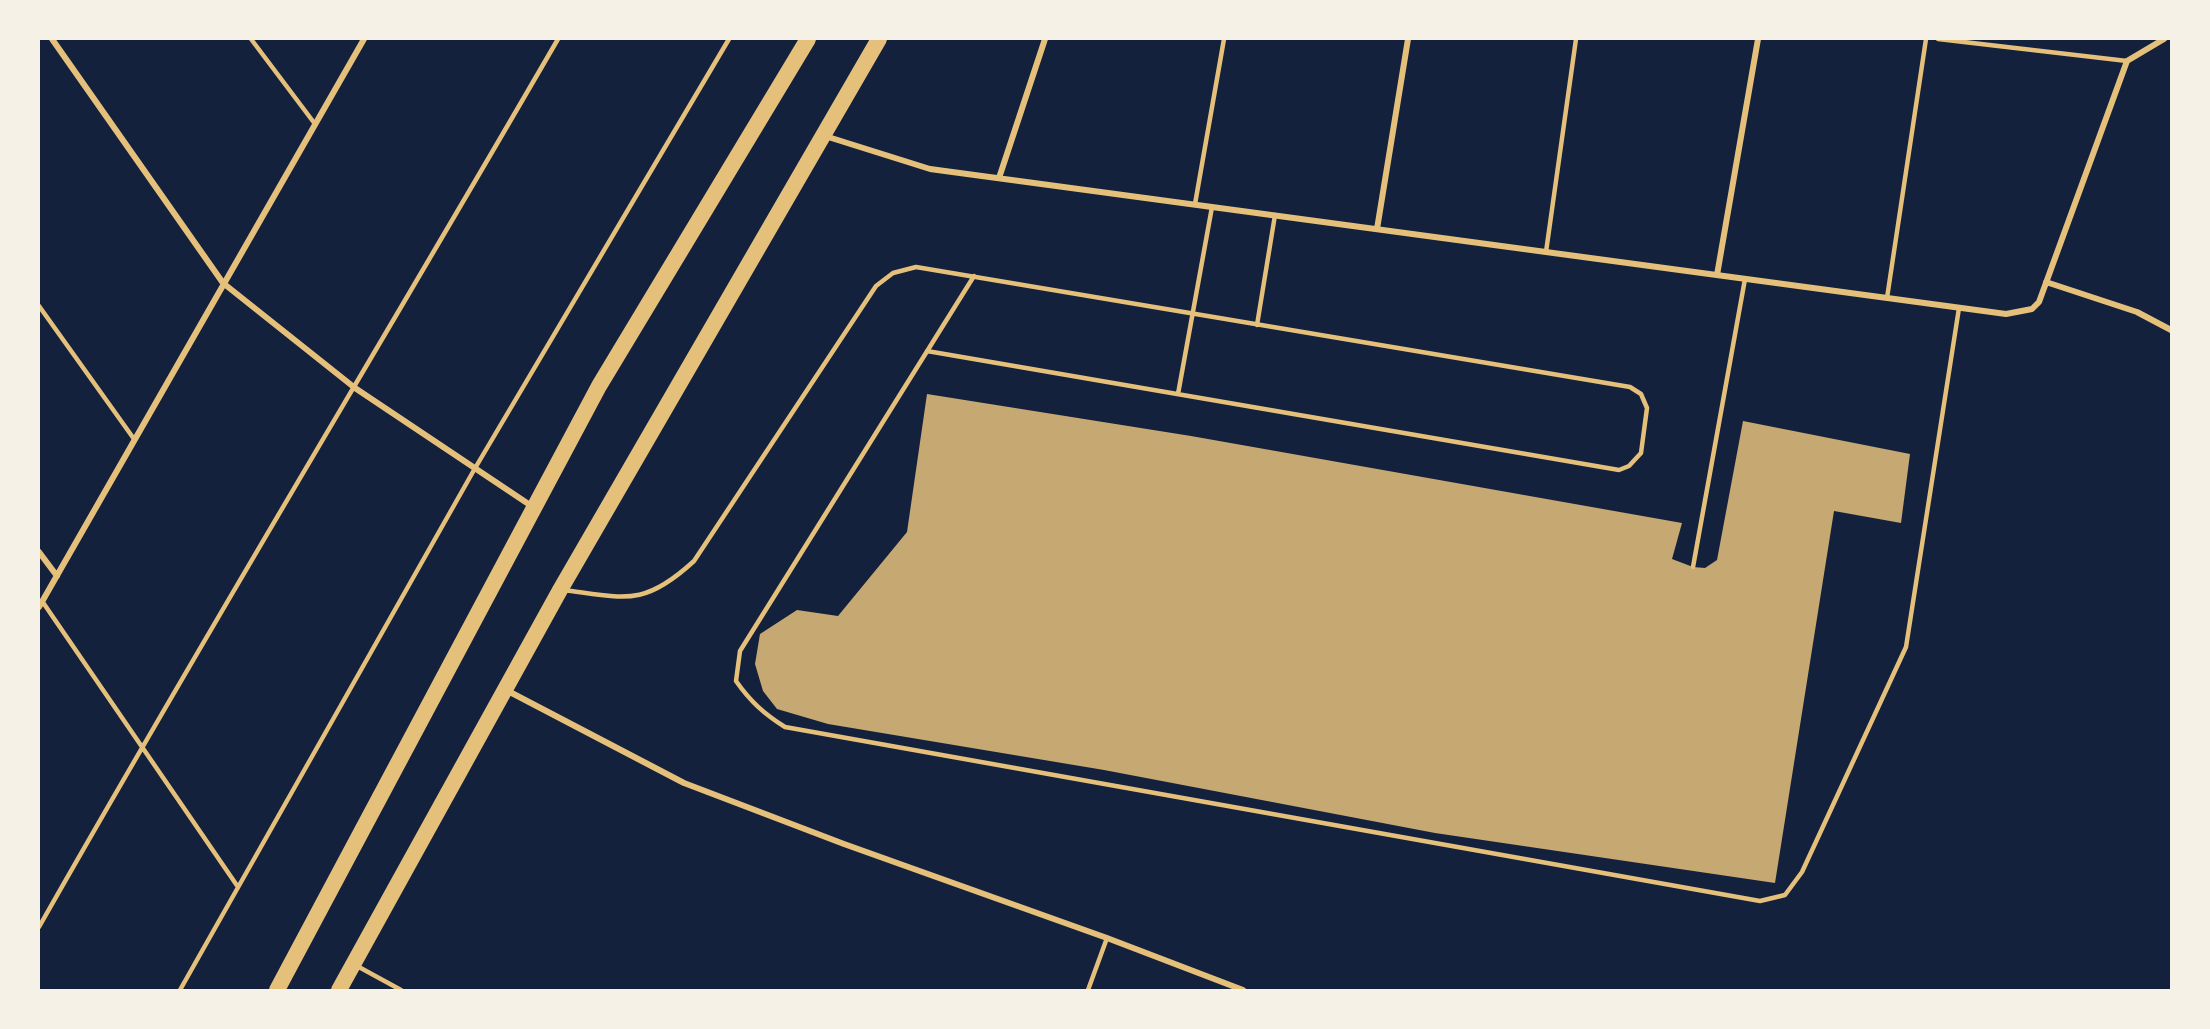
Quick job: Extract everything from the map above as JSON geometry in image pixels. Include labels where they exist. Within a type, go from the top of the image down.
[{"type":"highway","points":[[277,990],[599,386],[808,39]]},
{"type":"highway","points":[[339,990],[560,590],[879,39]]},
{"type":"street","points":[[52,39],[223,283],[355,388],[474,470],[535,508]]},
{"type":"street","points":[[41,604],[364,39]]},
{"type":"street","points":[[999,178],[1045,39]]},
{"type":"street","points":[[1377,229],[1408,39]]},
{"type":"street","points":[[1716,275],[1758,39]]},
{"type":"street","points":[[824,136],[930,169],[2006,314],[2031,309],[2039,302],[2127,61],[2164,39]]},
{"type":"street","points":[[2046,282],[2137,312],[2171,330]]},
{"type":"street","points":[[39,552],[57,576]]},
{"type":"street","points":[[505,690],[684,783],[1243,990]]},
{"type":"lane","points":[[251,39],[315,124]]},
{"type":"lane","points":[[39,927],[142,746],[355,388],[558,39]]},
{"type":"lane","points":[[180,990],[474,470],[729,39]]},
{"type":"lane","points":[[1196,204],[1224,39]]},
{"type":"lane","points":[[1546,252],[1576,39]]},
{"type":"lane","points":[[1887,298],[1926,39]]},
{"type":"lane","points":[[1938,39],[2127,61]]},
{"type":"lane","points":[[1178,394],[1212,207]]},
{"type":"lane","points":[[1257,325],[1275,215]]},
{"type":"lane","points":[[560,590],[621,597],[643,595],[670,583],[694,561],[876,286],[893,273],[916,267],[1630,387],[1641,394],[1647,408],[1641,453],[1629,466],[1618,470],[927,351]]},
{"type":"lane","points":[[974,276],[740,651],[736,681],[751,703],[785,727],[1760,901],[1785,895],[1802,872],[1906,648],[1959,308]]},
{"type":"lane","points":[[1693,567],[1744,279]]},
{"type":"lane","points":[[39,306],[134,439]]},
{"type":"lane","points":[[41,604],[238,887]]},
{"type":"lane","points":[[1088,990],[1107,938]]},
{"type":"lane","points":[[352,964],[401,990]]},
{"type":"building","points":[[927,394],[1191,436],[1682,523],[1672,559],[1693,567],[1705,568],[1717,560],[1743,421],[1910,454],[1901,523],[1834,511],[1775,883],[1435,833],[1104,770],[828,724],[777,709],[763,691],[755,664],[760,634],[797,610],[838,616],[907,532]]}]
